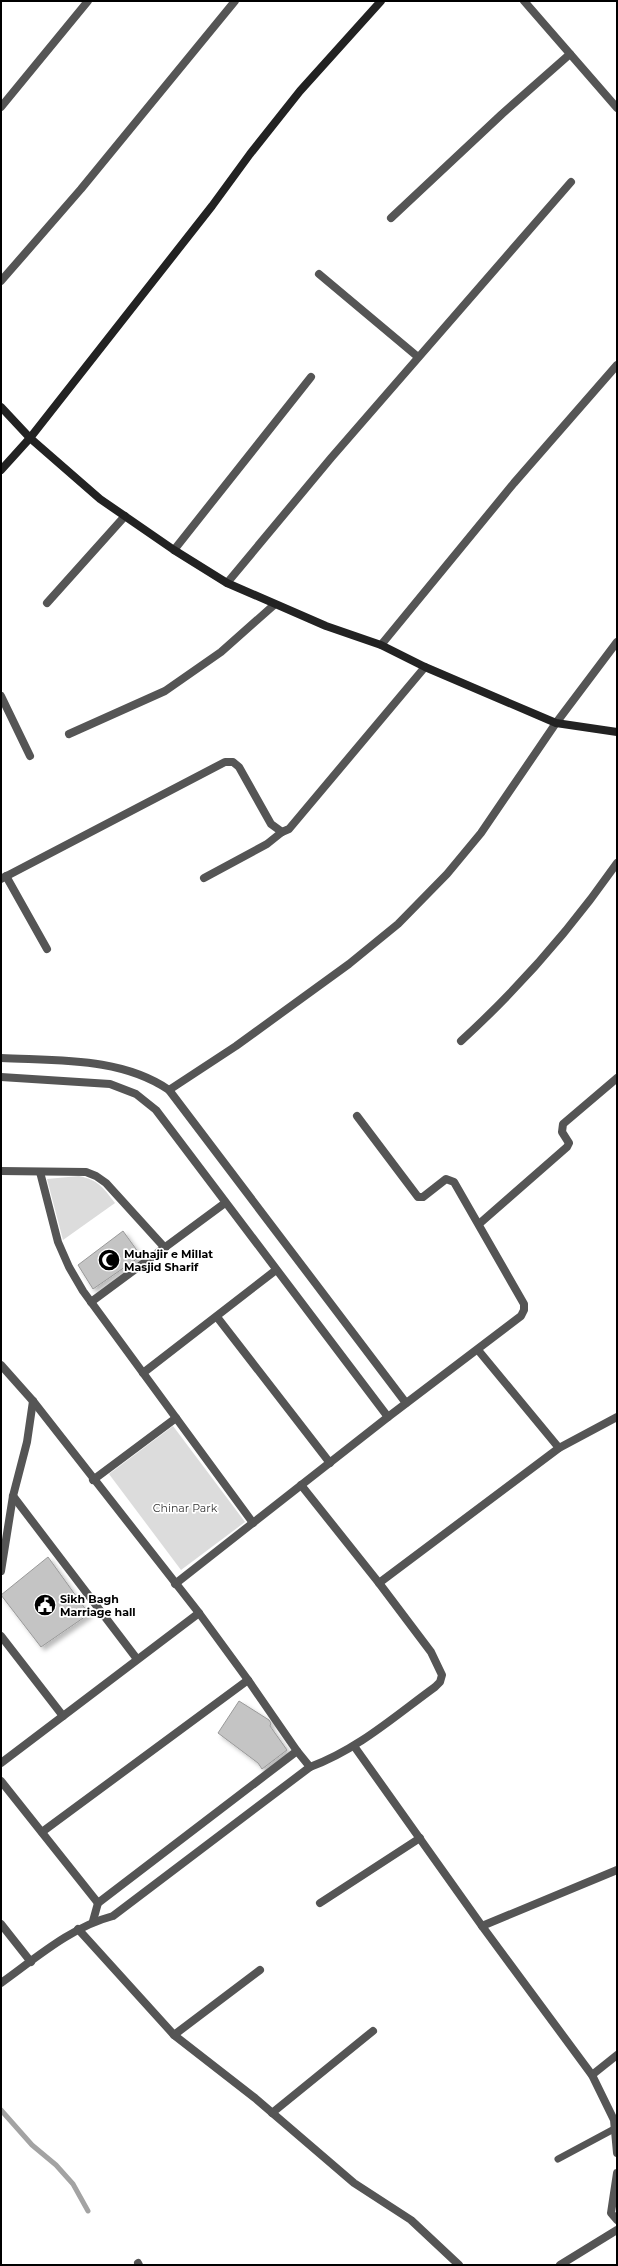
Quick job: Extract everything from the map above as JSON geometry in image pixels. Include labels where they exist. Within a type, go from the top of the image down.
[{"type":"street","points":[[1,107],[88,1]]},
{"type":"street","points":[[1,281],[81,189],[234,1]]},
{"type":"street","points":[[1,470],[30,438],[300,91],[381,1]]},
{"type":"street","points":[[524,1],[617,108]]},
{"type":"street","points":[[391,218],[502,114],[570,54]]},
{"type":"street","points":[[227,583],[418,357],[570,182]]},
{"type":"street","points":[[319,274],[418,357]]},
{"type":"street","points":[[381,645],[514,483],[617,365]]},
{"type":"street","points":[[174,550],[311,378]]},
{"type":"street","points":[[1,407],[30,438],[100,499],[174,550],[227,583],[274,605],[326,626],[381,645],[425,667],[556,723],[617,732]]},
{"type":"street","points":[[47,603],[125,516]]},
{"type":"street","points":[[70,734],[165,691],[220,652],[274,605]]},
{"type":"street","points":[[169,1090],[236,1046],[343,968],[398,924],[447,874],[481,833],[556,723],[617,642]]},
{"type":"street","points":[[204,878],[267,844],[282,832],[289,829],[425,667]]},
{"type":"street","points":[[1,696],[30,756]]},
{"type":"street","points":[[47,950],[3,877],[225,762],[232,762],[239,767],[271,824],[282,832]]},
{"type":"street","points":[[461,1041],[498,1007],[558,942],[586,907],[617,863]]},
{"type":"street","points":[[1,1058],[70,1061],[129,1070],[153,1079],[169,1090],[406,1403]]},
{"type":"street","points":[[1,1077],[110,1084],[136,1094],[156,1110],[388,1417]]},
{"type":"street","points":[[479,1224],[567,1147],[569,1143],[562,1132],[563,1124],[617,1078]]},
{"type":"street","points":[[175,1584],[406,1403],[478,1350],[521,1316],[524,1310],[524,1304],[454,1182],[446,1179],[423,1196],[418,1197],[414,1194],[357,1116]]},
{"type":"street","points":[[1,1171],[86,1172],[96,1176],[106,1183],[165,1248]]},
{"type":"street","points":[[40,1172],[58,1242],[69,1267],[91,1302],[253,1522]]},
{"type":"street","points":[[91,1302],[225,1203]]},
{"type":"street","points":[[143,1373],[276,1270]]},
{"type":"street","points":[[217,1317],[330,1462]]},
{"type":"street","points":[[478,1350],[559,1448]]},
{"type":"street","points":[[1,1364],[33,1401],[93,1480],[199,1613],[310,1767]]},
{"type":"street","points":[[1,1571],[13,1496],[26,1442],[33,1401]]},
{"type":"street","points":[[379,1583],[559,1448],[617,1417]]},
{"type":"street","points":[[93,1480],[176,1418]]},
{"type":"street","points":[[1,1983],[78,1929],[93,1921],[113,1916],[310,1767],[332,1758],[354,1746],[440,1682],[442,1675],[431,1652],[379,1583],[301,1485]]},
{"type":"street","points":[[13,1496],[137,1659]]},
{"type":"street","points":[[1,1763],[199,1613]]},
{"type":"street","points":[[1,1636],[63,1716]]},
{"type":"street","points":[[42,1832],[248,1680]]},
{"type":"street","points":[[354,1746],[482,1926],[592,2075],[614,2120],[617,2153]]},
{"type":"street","points":[[93,1921],[98,1903],[297,1751]]},
{"type":"street","points":[[1,1781],[98,1903]]},
{"type":"street","points":[[320,1903],[420,1838]]},
{"type":"street","points":[[482,1926],[617,1870]]},
{"type":"street","points":[[1,1924],[31,1962]]},
{"type":"street","points":[[78,1929],[174,2035],[272,2112],[354,2183],[411,2220],[459,2265]]},
{"type":"street","points":[[174,2035],[260,1970]]},
{"type":"street","points":[[272,2112],[373,2031]]},
{"type":"street","points":[[592,2075],[617,2055]]},
{"type":"street","points":[[617,2173],[611,2213],[617,2220]]},
{"type":"street","points":[[560,2265],[617,2230]]},
{"type":"lane","points":[[558,2159],[614,2129]]},
{"type":"green space","points":[[79,1176],[100,1185],[115,1203],[63,1240],[47,1179]]},
{"type":"green space","name":"Chinar Park","points":[[173,1426],[245,1522],[181,1570],[109,1474]]},
{"type":"building","name":"Muhajir e Millat Masjid Sharif","points":[[123,1231],[141,1256],[93,1289],[78,1265]]},
{"type":"building","name":"Sikh Bagh Marriage hall","points":[[48,1557],[89,1614],[41,1647],[1,1595]]},
{"type":"building","points":[[239,1701],[269,1720],[271,1723],[270,1726],[287,1750],[262,1769],[258,1763],[218,1733]]},
{"type":"waterway","points":[[1,2110],[32,2145],[56,2165],[73,2184],[88,2211]]},
{"type":"place","name":"Muhajir e Millat Masjid Sharif","points":[[109,1260]]},
{"type":"place","name":"Sikh Bagh Marriage hall","points":[[45,1605]]}]
